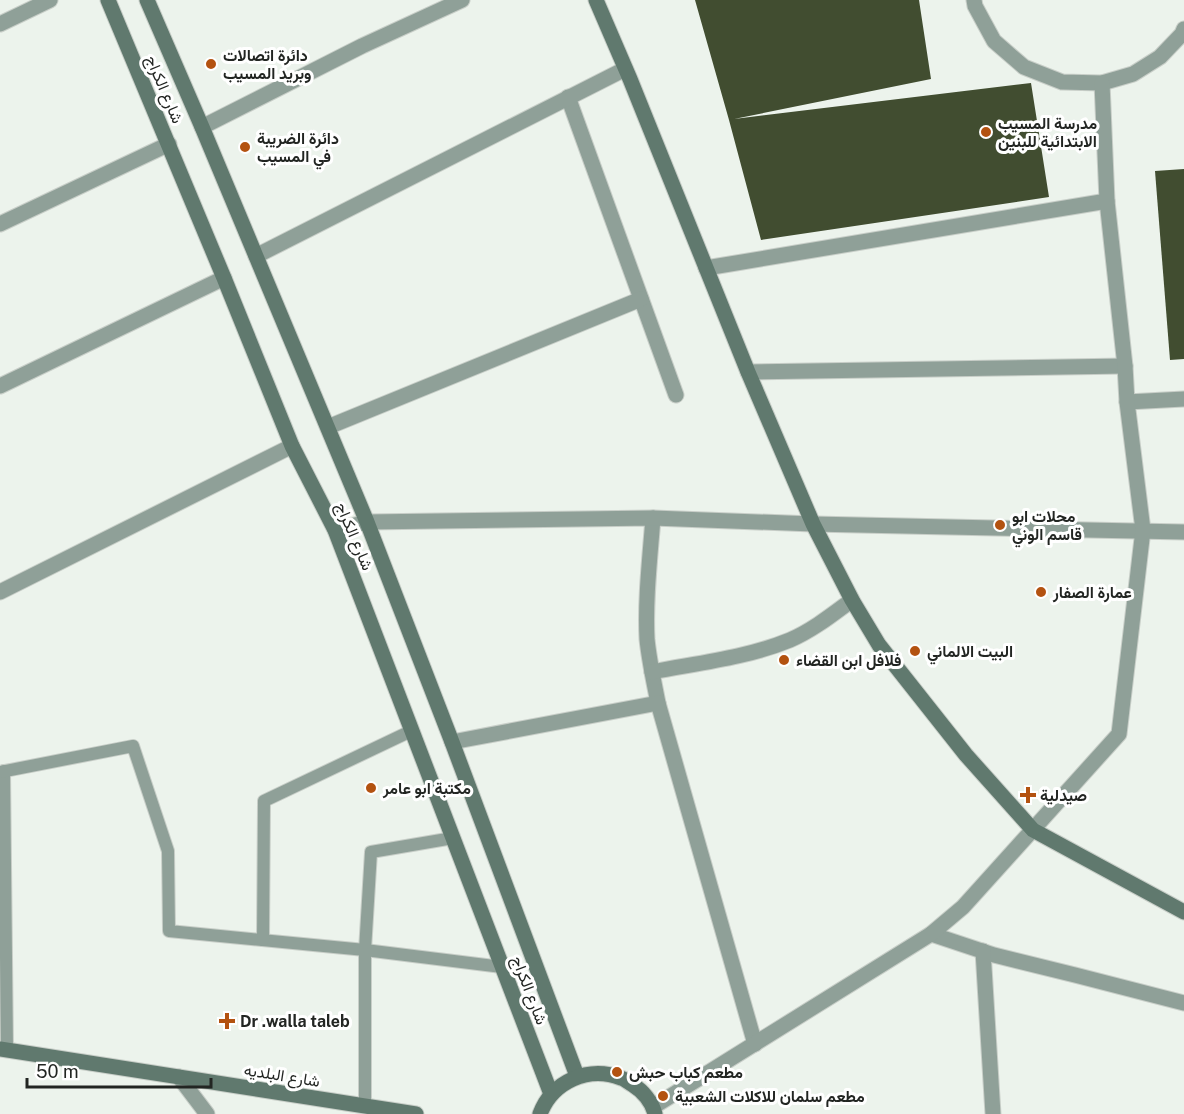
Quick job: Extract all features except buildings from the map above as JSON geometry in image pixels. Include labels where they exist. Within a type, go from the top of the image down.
[{"type":"main road","name":"شارع الكراج","points":[[108,0],[292,446],[335,530],[551,1094]]},
{"type":"main road","name":"شارع الكراج","points":[[147,0],[367,522],[577,1076]]},
{"type":"main road","points":[[596,0],[748,372],[813,524],[852,600],[879,645],[966,755],[1034,830],[1184,912]]},
{"type":"main road","name":"شارع البلديه","points":[[4,1049],[416,1114]]},
{"type":"main road","points":[[540,1114],[551,1094],[563,1084],[577,1076],[599,1073],[621,1078],[640,1089],[654,1110]]},
{"type":"street","points":[[0,24],[50,0]]},
{"type":"street","points":[[202,127],[362,46],[462,0]]},
{"type":"street","points":[[974,0],[994,41],[1024,68],[1062,82],[1102,83],[1133,75],[1160,57],[1184,29]]},
{"type":"street","points":[[256,256],[625,69]]},
{"type":"street","points":[[654,1110],[932,934],[963,907],[1119,734],[1143,530],[1127,402],[1107,201],[1102,83]]},
{"type":"street","points":[[568,97],[676,395]]},
{"type":"street","points":[[0,224],[169,144]]},
{"type":"street","points":[[706,268],[1107,201]]},
{"type":"street","points":[[0,386],[224,278]]},
{"type":"street","points":[[328,427],[641,299]]},
{"type":"street","points":[[748,372],[1125,366]]},
{"type":"street","points":[[1127,402],[1184,399]]},
{"type":"street","points":[[0,592],[292,446]]},
{"type":"street","points":[[653,518],[647,608],[648,640],[658,703],[755,1044]]},
{"type":"street","points":[[335,530],[367,522],[653,518],[1184,532]]},
{"type":"street","points":[[652,672],[749,653],[792,639],[822,622],[852,600]]},
{"type":"street","points":[[452,742],[658,703]]},
{"type":"street","points":[[932,934],[994,956],[1184,1003]]},
{"type":"street","points":[[983,951],[993,1114]]},
{"type":"street","points":[[179,1077],[207,1114]]},
{"type":"lane","points":[[263,940],[264,801],[411,731]]},
{"type":"lane","points":[[4,1049],[2,772],[133,746],[168,851],[169,931],[365,950],[502,967]]},
{"type":"lane","points":[[365,1106],[365,950],[371,852],[453,838]]},
{"type":"place","name":"دائرة اتصالات وبريد المسيب","points":[[211,64]]},
{"type":"place","name":"مدرسة المسيب الابتدائية للبنين","points":[[986,132]]},
{"type":"place","name":"دائرة الضريبة في المسيب","points":[[245,147]]},
{"type":"place","name":"محلات ابو قاسم الوني","points":[[1000,525]]},
{"type":"place","name":"عمارة الصفار","points":[[1041,592]]},
{"type":"place","name":"البيت الالماني","points":[[915,651]]},
{"type":"place","name":"فلافل ابن القضاء","points":[[784,660]]},
{"type":"place","name":"مكتبة ابو عامر","points":[[371,788]]},
{"type":"place","name":"صيدلية","points":[[1028,795]]},
{"type":"place","name":"Dr .walla taleb","points":[[227,1021]]},
{"type":"place","name":"مطعم كباب حبش","points":[[617,1072]]},
{"type":"place","name":"مطعم سلمان للاكلات الشعبية","points":[[663,1096]]}]
